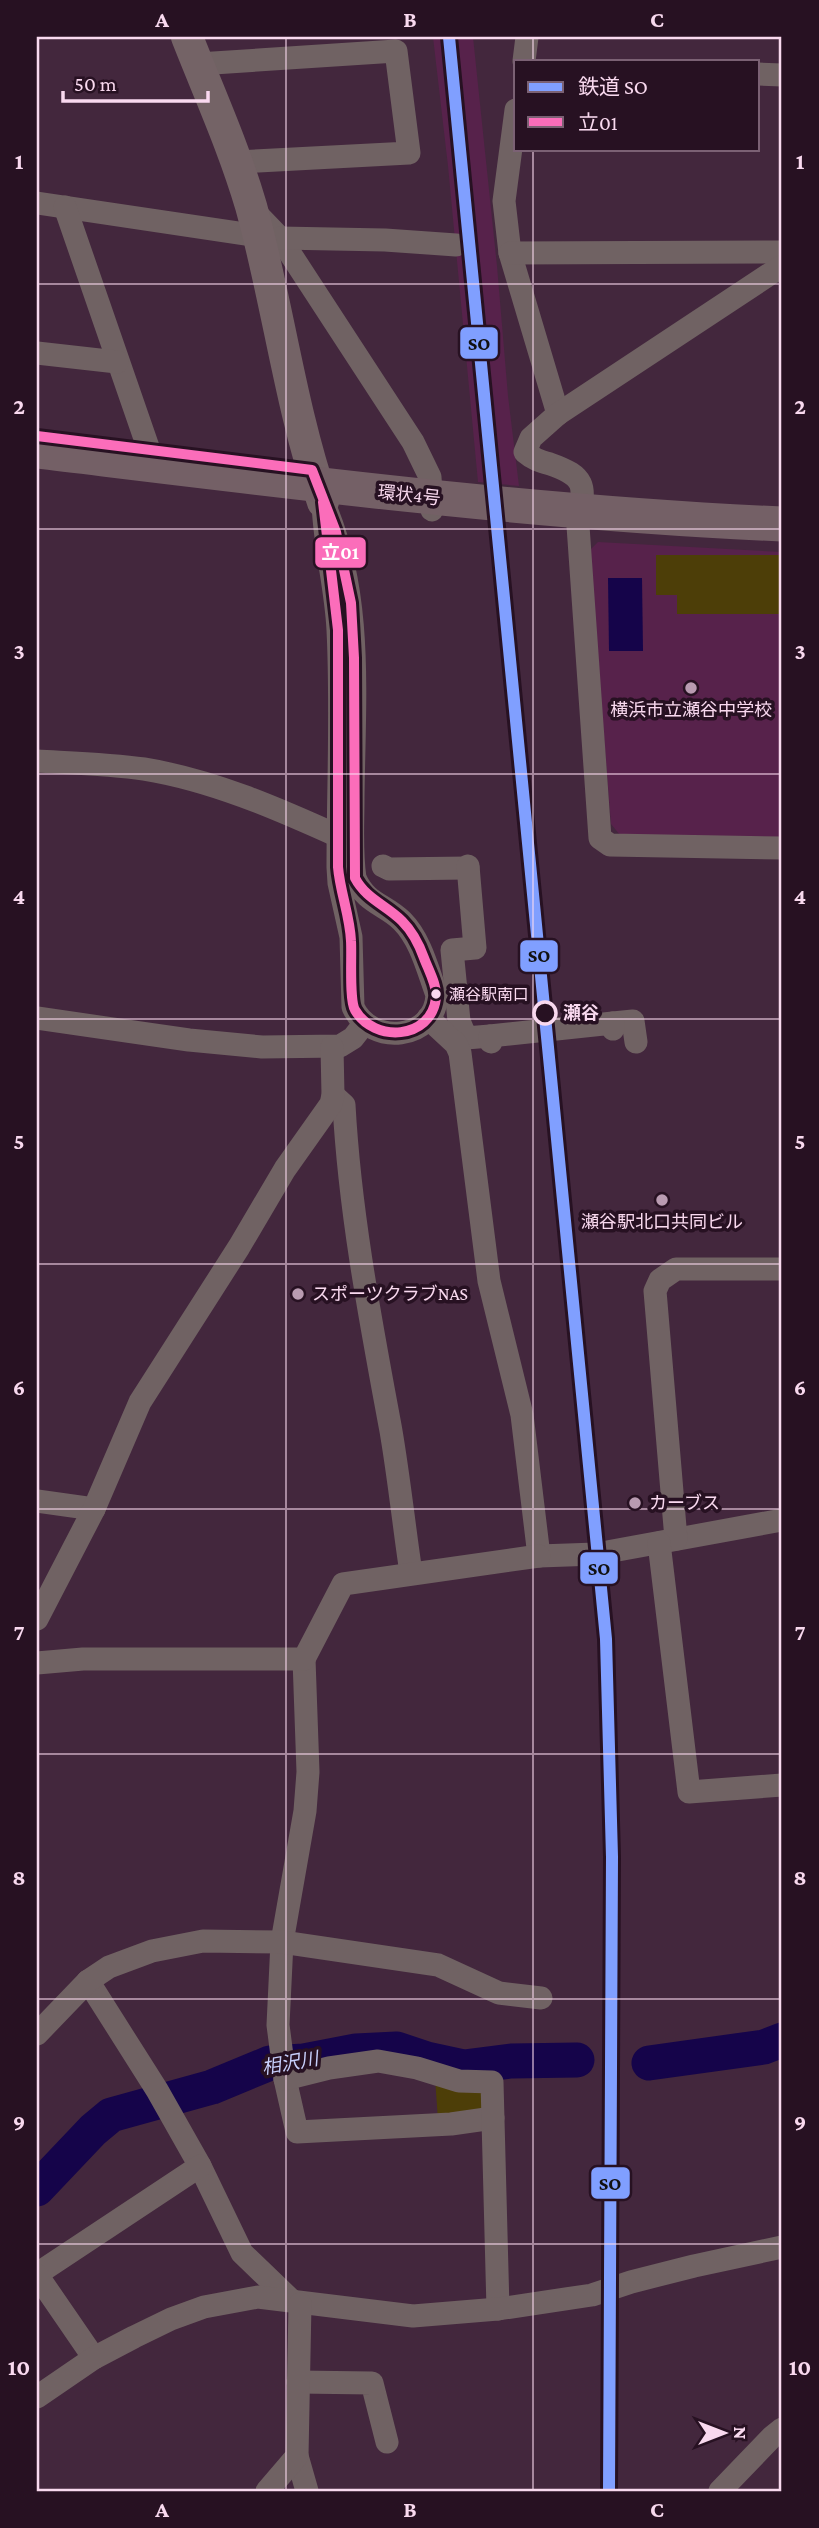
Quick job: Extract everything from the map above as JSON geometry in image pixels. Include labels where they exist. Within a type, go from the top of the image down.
[{"type":"main road","name":"環状4号","points":[[37,451],[407,495],[587,513],[782,524]]},
{"type":"street","points":[[524,60],[527,37]]},
{"type":"street","points":[[237,162],[409,153],[396,51],[192,50],[263,228],[308,458],[336,532],[347,581],[353,627],[355,878],[365,896],[396,916],[417,943],[437,995],[433,1011],[428,1018],[409,1032],[395,1034],[372,1030],[364,1024],[353,1007],[351,937],[339,883],[338,630],[324,531],[323,502]]},
{"type":"street","points":[[760,74],[782,75]]},
{"type":"street","points":[[514,125],[504,201],[510,253],[558,414]]},
{"type":"street","points":[[37,203],[263,228],[456,245]]},
{"type":"street","points":[[65,207],[149,450]]},
{"type":"street","points":[[263,228],[413,442],[432,483],[432,513]]},
{"type":"street","points":[[510,253],[782,252]]},
{"type":"street","points":[[782,266],[558,414],[531,438],[525,452],[534,460],[574,473],[581,482],[583,496],[578,526],[600,838],[610,845],[782,848]]},
{"type":"street","points":[[37,353],[117,362]]},
{"type":"street","points":[[37,761],[144,769],[194,780],[237,794],[338,836]]},
{"type":"street","points":[[383,866],[389,869],[468,867],[475,948],[452,950],[461,1021],[466,1038],[490,1039],[613,1026],[633,1021],[636,1042]]},
{"type":"street","points":[[351,937],[367,918],[376,915],[396,916]]},
{"type":"street","points":[[37,1018],[262,1047],[332,1047],[347,1043],[364,1024]]},
{"type":"street","points":[[428,1018],[456,1044],[460,1053],[489,1281],[522,1415],[539,1556]]},
{"type":"street","points":[[37,1619],[94,1509],[141,1402],[285,1169],[331,1104],[334,1095],[332,1047]]},
{"type":"street","points":[[334,1095],[344,1105],[347,1162],[354,1214],[411,1573]]},
{"type":"street","points":[[782,1269],[676,1269],[660,1280],[655,1291],[667,1541],[689,1792],[782,1785]]},
{"type":"street","points":[[37,1501],[94,1509]]},
{"type":"street","points":[[493,2118],[451,2124],[297,2132],[283,2069],[278,2025],[282,1942],[305,1811],[308,1772],[304,1659],[344,1584],[539,1556],[596,1554],[782,1520]]},
{"type":"street","points":[[37,1663],[83,1659],[304,1659]]},
{"type":"street","points":[[37,2034],[88,1982],[109,1968],[152,1951],[203,1941],[282,1942],[438,1965],[499,1993],[541,1998]]},
{"type":"street","points":[[88,1982],[162,2099],[200,2166],[242,2253],[296,2303],[297,2456],[307,2491]]},
{"type":"street","points":[[283,2069],[329,2068],[378,2061],[417,2068],[459,2081],[492,2082],[498,2309]]},
{"type":"street","points":[[94,2358],[37,2274],[200,2166]]},
{"type":"street","points":[[37,2397],[94,2358],[172,2319],[204,2307],[258,2297],[413,2316],[498,2309],[592,2295],[717,2260],[782,2247]]},
{"type":"street","points":[[298,2382],[372,2383],[387,2442]]},
{"type":"street","points":[[720,2491],[782,2430]]},
{"type":"street","points":[[267,2491],[297,2456]]},
{"type":"shaded area","points":[[433,37],[473,37],[519,486],[478,482]]},
{"type":"shaded area","name":"横浜市立瀬谷中学校","points":[[598,542],[782,552],[782,837],[620,835],[611,824],[589,551]]},
{"type":"shaded area","points":[[656,555],[782,555],[782,614],[677,614],[677,595],[656,595]]},
{"type":"shaded area","points":[[608,578],[642,578],[643,651],[609,651]]},
{"type":"shaded area","points":[[435,2078],[487,2086],[490,2114],[438,2120]]},
{"type":"waterway","name":"相沢川","points":[[649,2063],[764,2047],[782,2040]]},
{"type":"waterway","name":"相沢川","points":[[37,2189],[93,2130],[111,2115],[212,2087],[270,2063],[304,2061],[356,2051],[397,2049],[464,2067],[511,2061],[577,2060]]},
{"type":"rail line","name":"SO","points":[[449,37],[606,1639],[612,1857],[609,2491]]},
{"type":"transit line","name":"立01","points":[[37,436],[312,470],[336,532],[351,603],[354,658],[355,878],[365,891],[409,929],[420,948],[436,989],[432,1012],[424,1022],[401,1032],[375,1028],[364,1021],[353,1005],[350,932],[338,867],[338,630],[323,502]]},
{"type":"place","name":"横浜市立瀬谷中学校","points":[[691,688]]},
{"type":"place","name":"瀬谷駅南口","points":[[436,994]]},
{"type":"place","name":"瀬谷","points":[[545,1013]]},
{"type":"place","name":"瀬谷駅北口共同ビル","points":[[662,1200]]},
{"type":"place","name":"スポーツクラブNAS","points":[[298,1294]]},
{"type":"place","name":"カーブス","points":[[635,1503]]}]
